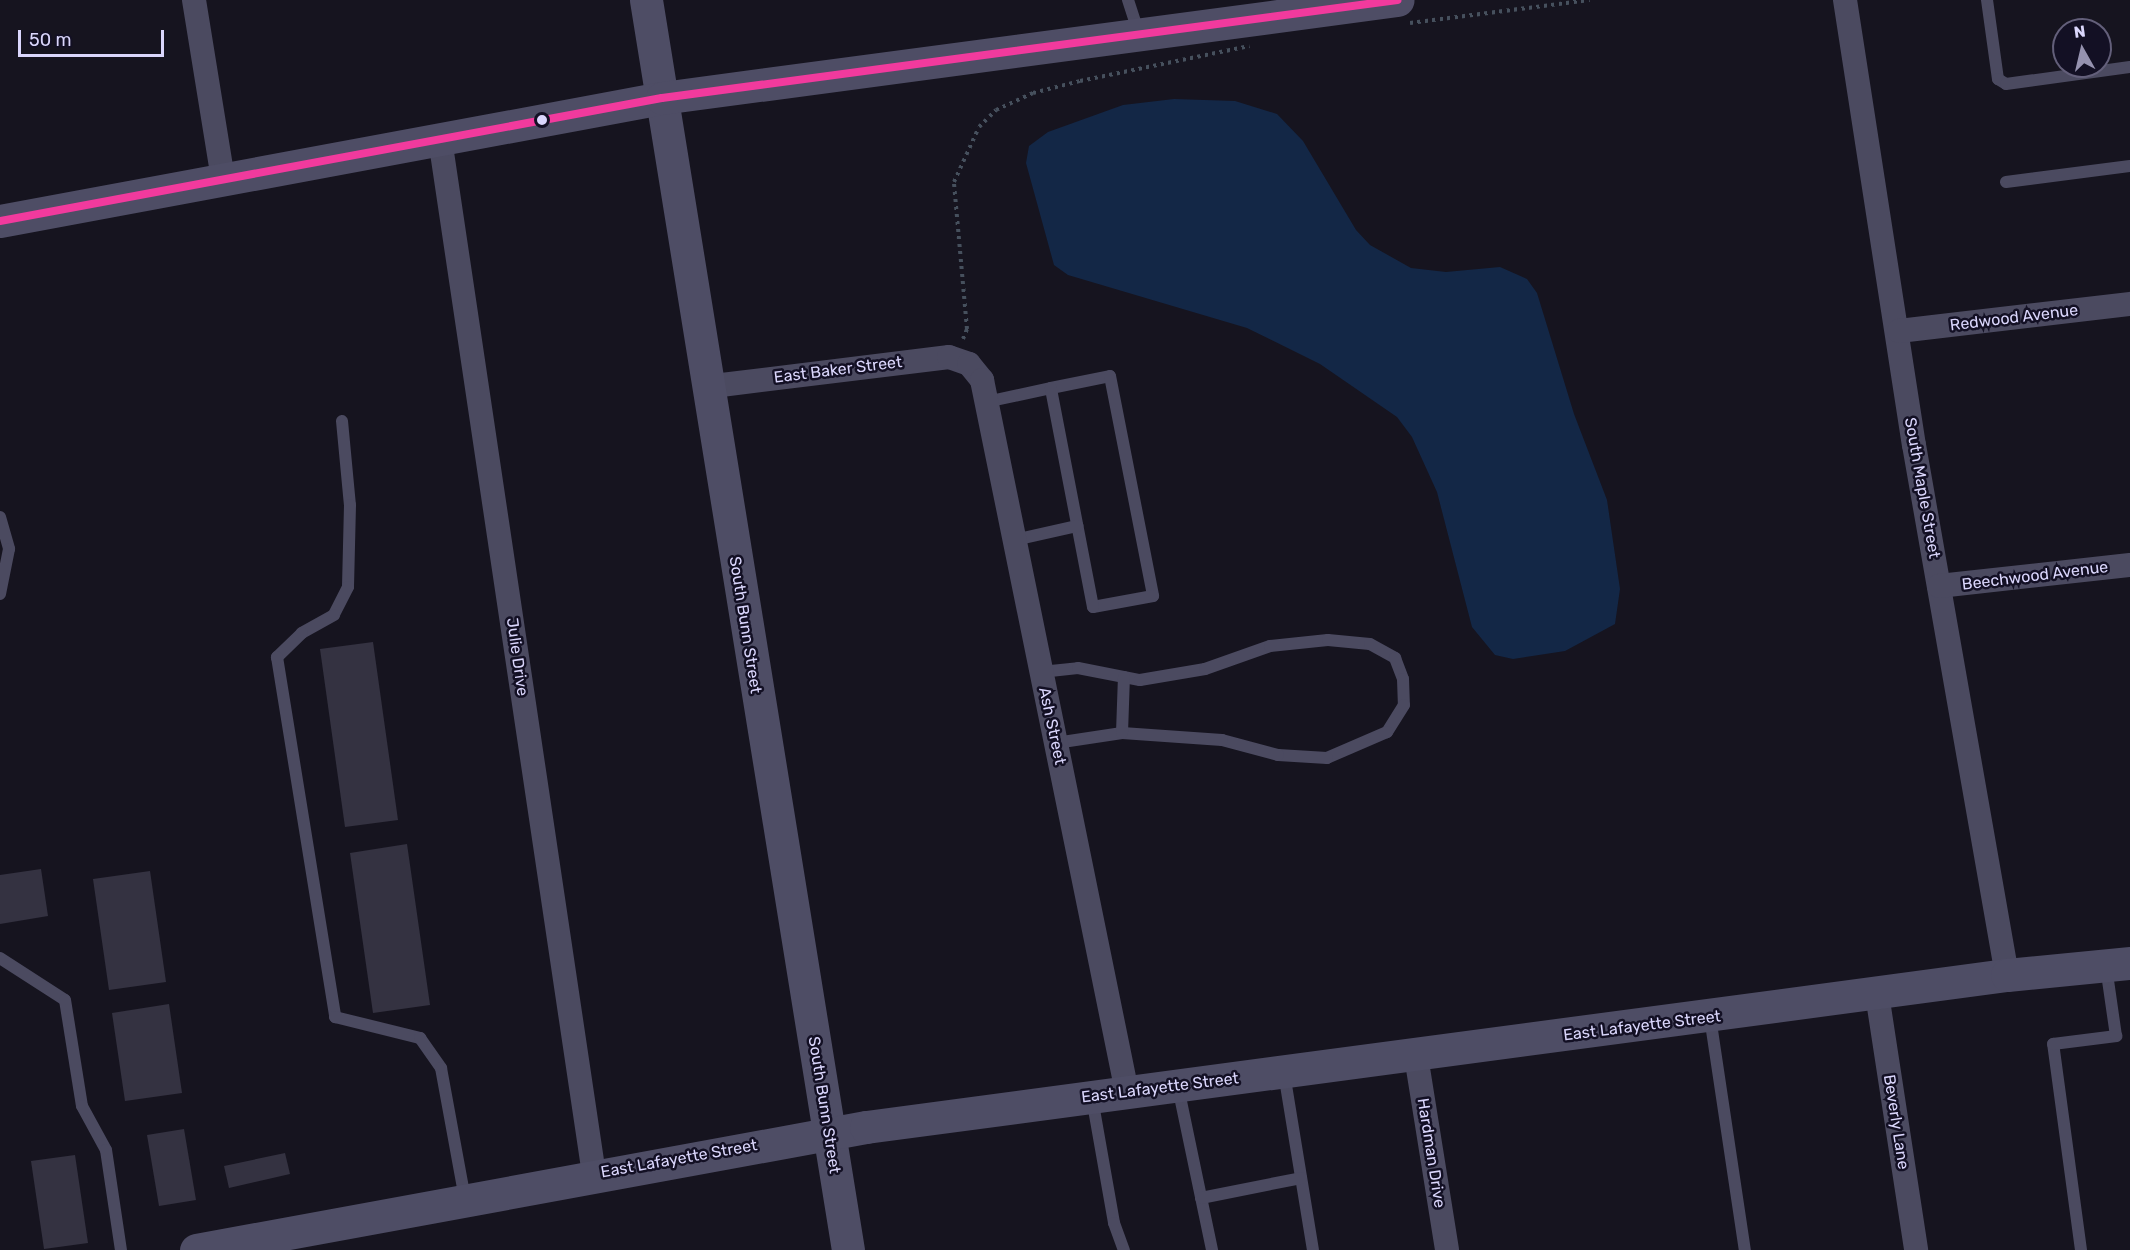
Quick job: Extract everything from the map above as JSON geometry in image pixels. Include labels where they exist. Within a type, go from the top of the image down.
[{"type":"street","points":[[194,0],[223,179]]},
{"type":"street","name":"South Bunn Street","points":[[646,0],[705,387],[848,1250]]},
{"type":"street","points":[[0,221],[662,98],[1397,0]]},
{"type":"street","name":"South Maple Street","points":[[1845,0],[1939,586],[2007,975]]},
{"type":"street","name":"Julie Drive","points":[[440,139],[594,1175]]},
{"type":"street","name":"Redwood Avenue","points":[[1899,331],[2130,304]]},
{"type":"street","name":"East Baker Street","points":[[705,387],[963,360]]},
{"type":"street","name":"Ash Street","points":[[963,360],[982,380],[1127,1092]]},
{"type":"street","name":"Beechwood Avenue","points":[[1939,586],[2130,565]]},
{"type":"street","name":"East Lafayette Street","points":[[212,1248],[828,1132],[1710,1017],[2007,975],[2118,964]]},
{"type":"street","name":"Beverly Lane","points":[[1877,994],[1916,1250]]},
{"type":"street","name":"Hardman Drive","points":[[1416,1056],[1447,1250]]},
{"type":"lane","points":[[1128,0],[1139,34]]},
{"type":"lane","points":[[1987,0],[1998,79],[2006,84],[2130,67]]},
{"type":"lane","points":[[2006,182],[2130,166]]},
{"type":"lane","points":[[986,402],[1051,388],[1110,376],[1153,596],[1093,607],[1051,388]]},
{"type":"lane","points":[[342,421],[350,505],[348,587],[334,615],[302,633],[277,657],[335,1017],[420,1038],[441,1068],[465,1199]]},
{"type":"lane","points":[[0,517],[9,549],[0,594]]},
{"type":"lane","points":[[1015,540],[1077,526]]},
{"type":"lane","points":[[1041,672],[1078,668],[1140,680],[1205,669],[1296,642],[1370,644],[1395,658],[1404,679],[1404,705],[1387,732],[1327,758],[1278,755],[1222,740],[1122,733],[1056,743]]},
{"type":"lane","points":[[1122,733],[1124,677]]},
{"type":"lane","points":[[0,958],[65,1000],[82,1106],[106,1150],[121,1250]]},
{"type":"lane","points":[[2080,1250],[2052,1044],[2116,1036],[2118,964]]},
{"type":"lane","points":[[1710,1017],[1745,1250]]},
{"type":"lane","points":[[1284,1073],[1313,1250]]},
{"type":"lane","points":[[1177,1086],[1212,1250]]},
{"type":"lane","points":[[1092,1097],[1114,1223],[1124,1250]]},
{"type":"lane","points":[[1201,1198],[1301,1178]]},
{"type":"path","points":[[963,360],[967,328],[954,182],[979,128],[996,110],[1080,81],[1240,51],[1255,43]]},
{"type":"water","points":[[1174,99],[1235,101],[1277,114],[1303,141],[1356,230],[1370,245],[1411,268],[1446,272],[1500,267],[1527,279],[1537,293],[1574,414],[1607,500],[1620,589],[1615,624],[1565,651],[1513,659],[1495,655],[1472,627],[1437,492],[1412,437],[1397,417],[1320,364],[1247,328],[1068,275],[1054,265],[1026,163],[1029,146],[1048,132],[1123,105]]},
{"type":"building","points":[[373,642],[398,820],[345,827],[320,649]]},
{"type":"building","points":[[407,844],[430,1005],[373,1013],[350,853]]},
{"type":"building","points":[[41,869],[48,916],[0,924],[0,875]]},
{"type":"building","points":[[150,871],[166,982],[109,990],[93,879]]},
{"type":"building","points":[[169,1004],[182,1093],[125,1101],[112,1013]]},
{"type":"building","points":[[184,1129],[196,1200],[159,1206],[147,1135]]},
{"type":"building","points":[[285,1153],[290,1174],[229,1188],[224,1166]]},
{"type":"building","points":[[75,1155],[88,1243],[44,1249],[31,1161]]},
{"type":"transit line","points":[[0,221],[662,98],[1397,0]]}]
